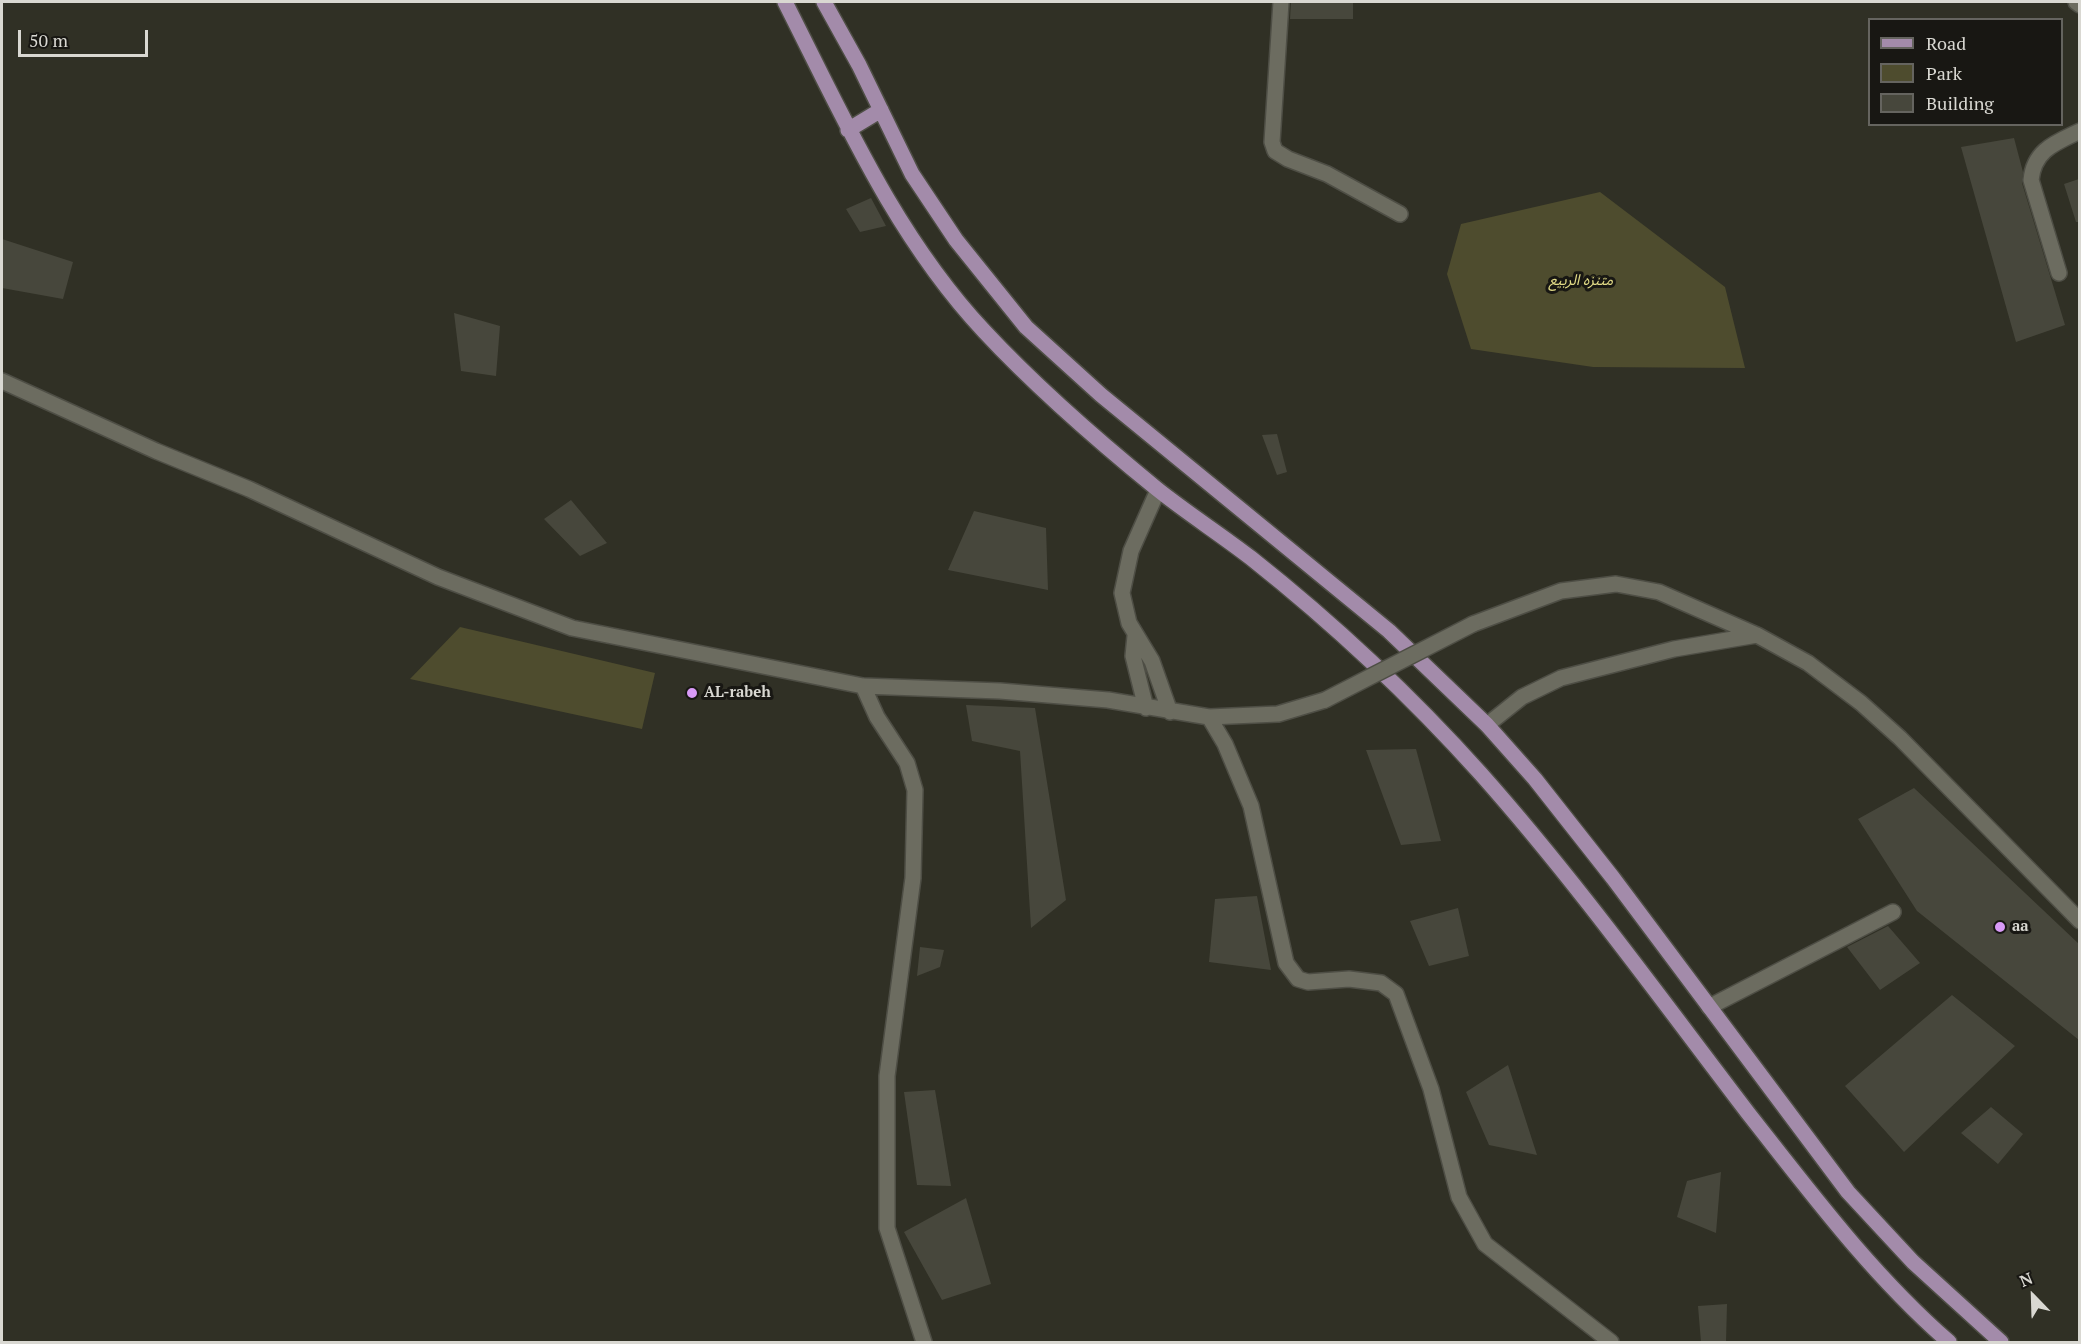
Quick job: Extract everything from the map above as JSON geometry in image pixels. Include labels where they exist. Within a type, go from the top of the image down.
[{"type":"main road","points":[[785,2],[874,178],[913,237],[982,330],[1045,390],[1158,490],[1252,559],[1314,611],[1424,714],[1480,774],[1595,914],[1800,1181],[1860,1253],[1904,1300],[1949,1342]]},
{"type":"main road","points":[[824,2],[912,174],[956,240],[1026,327],[1101,395],[1389,631],[1487,725],[1535,779],[1599,860],[1848,1192],[1913,1262],[2001,1342]]},
{"type":"main road","points":[[848,130],[881,110]]},
{"type":"street","points":[[1281,2],[1272,142],[1275,151],[1288,159],[1327,174],[1400,214]]},
{"type":"street","points":[[2076,2],[2079,5]]},
{"type":"street","points":[[2059,273],[2031,180],[2032,166],[2047,146],[2079,131]]},
{"type":"street","points":[[2,381],[156,451],[249,489],[438,577],[542,618],[572,628],[863,686],[1000,691],[1108,700],[1209,717],[1278,714],[1325,700],[1473,624],[1561,591],[1616,584],[1659,592],[1757,635],[1808,663],[1862,703],[1908,745],[2079,921]]},
{"type":"street","points":[[1158,490],[1131,551],[1124,577],[1124,608],[1135,636],[1152,661],[1170,712]]},
{"type":"street","points":[[1487,725],[1522,697],[1561,678],[1674,649],[1757,635]]},
{"type":"street","points":[[1135,636],[1133,656],[1146,708]]},
{"type":"street","points":[[863,686],[877,717],[907,763],[915,790],[913,878],[887,1076],[887,1228],[924,1342]]},
{"type":"street","points":[[1209,717],[1225,744],[1251,806],[1286,963],[1291,971],[1298,979],[1308,982],[1349,979],[1381,983],[1396,994],[1431,1089],[1459,1197],[1485,1244],[1611,1342]]},
{"type":"street","points":[[1709,1007],[1893,912]]},
{"type":"green space","name":"متنزه الربيع","points":[[1600,192],[1725,287],[1745,368],[1593,367],[1471,349],[1447,274],[1461,224]]},
{"type":"green space","points":[[460,627],[655,673],[642,729],[410,679]]},
{"type":"building","points":[[1291,2],[1353,2],[1353,19],[1290,19]]},
{"type":"building","points":[[2014,138],[2023,172],[2022,183],[2065,325],[2016,342],[1961,147]]},
{"type":"building","points":[[2079,179],[2079,222],[2076,222],[2064,184]]},
{"type":"building","points":[[871,198],[886,226],[860,232],[846,209]]},
{"type":"building","points":[[2,239],[73,262],[63,299],[2,288]]},
{"type":"building","points":[[454,313],[500,326],[496,376],[461,371]]},
{"type":"building","points":[[1277,434],[1287,472],[1277,475],[1262,435]]},
{"type":"building","points":[[571,500],[607,543],[580,556],[544,519]]},
{"type":"building","points":[[974,511],[1046,528],[1048,590],[948,570]]},
{"type":"building","points":[[966,705],[1035,708],[1066,900],[1031,928],[1020,751],[972,741]]},
{"type":"building","points":[[1416,749],[1441,841],[1401,845],[1366,750]]},
{"type":"building","name":"aa","points":[[1914,788],[2079,944],[2079,1040],[1917,911],[1858,819]]},
{"type":"building","points":[[1257,896],[1271,970],[1209,962],[1215,899]]},
{"type":"building","points":[[1458,908],[1469,956],[1429,966],[1410,921]]},
{"type":"building","points":[[1888,926],[1920,963],[1880,990],[1847,947]]},
{"type":"building","points":[[920,947],[944,950],[940,967],[917,976]]},
{"type":"building","points":[[1952,995],[2015,1046],[1904,1152],[1845,1086]]},
{"type":"building","points":[[1508,1065],[1537,1155],[1489,1145],[1466,1092]]},
{"type":"building","points":[[935,1090],[951,1186],[917,1185],[904,1092]]},
{"type":"building","points":[[1991,1107],[2023,1134],[1998,1164],[1961,1133]]},
{"type":"building","points":[[1721,1172],[1716,1233],[1677,1217],[1687,1181]]},
{"type":"building","points":[[966,1198],[991,1284],[942,1300],[904,1232]]},
{"type":"building","points":[[1727,1304],[1726,1342],[1701,1342],[1698,1306]]},
{"type":"place","name":"AL-rabeh","points":[[692,693]]},
{"type":"place","name":"aa","points":[[2000,927]]}]
